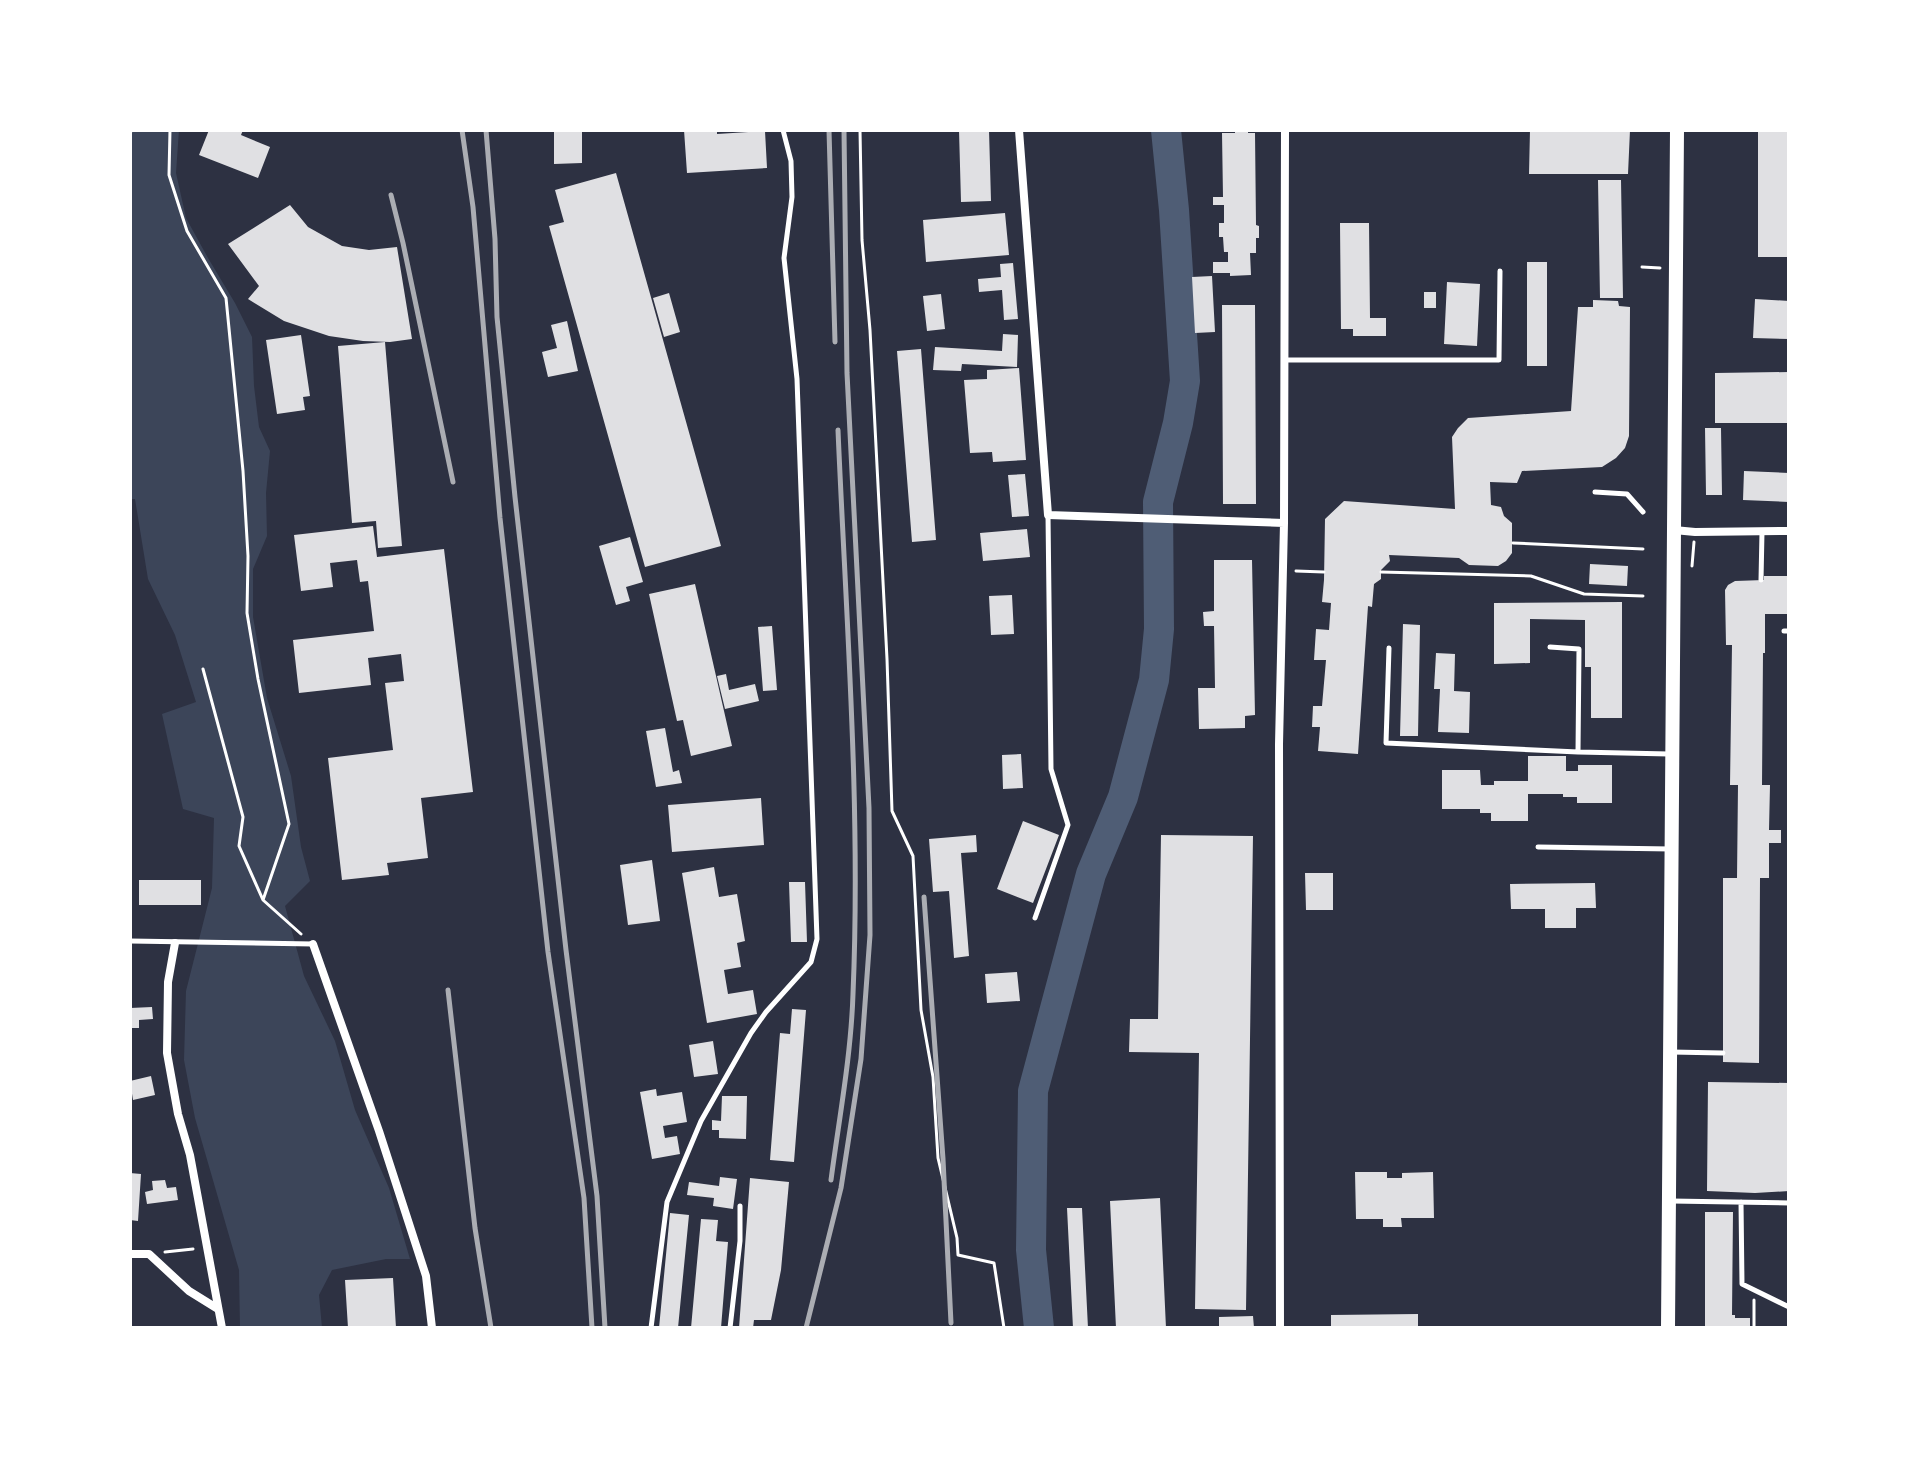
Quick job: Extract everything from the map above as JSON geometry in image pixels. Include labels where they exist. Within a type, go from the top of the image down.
[{"type":"main road","points":[[1668,1328],[1677,130]]},
{"type":"street","points":[[1019,130],[1048,515],[1284,523]]},
{"type":"street","points":[[1280,1328],[1279,744],[1284,523],[1285,130]]},
{"type":"street","points":[[1674,530],[1789,531]]},
{"type":"street","points":[[175,943],[168,982],[167,1053],[178,1114],[190,1155],[222,1328]]},
{"type":"street","points":[[313,944],[426,1276],[432,1328]]},
{"type":"street","points":[[130,1254],[149,1254],[189,1291],[218,1309]]},
{"type":"lane","points":[[651,1328],[667,1202],[701,1121],[751,1033],[811,962],[817,939],[797,379],[784,258],[792,197],[791,161],[783,130]]},
{"type":"lane","points":[[1285,360],[1499,360],[1500,271]]},
{"type":"lane","points":[[1595,492],[1627,494],[1643,512]]},
{"type":"lane","points":[[1035,918],[1068,825],[1051,769],[1048,515]]},
{"type":"lane","points":[[1761,580],[1762,532]]},
{"type":"lane","points":[[1550,647],[1579,649],[1578,752]]},
{"type":"lane","points":[[1389,648],[1386,743],[1672,754]]},
{"type":"lane","points":[[1538,847],[1672,849]]},
{"type":"lane","points":[[130,941],[313,944]]},
{"type":"lane","points":[[1670,1052],[1723,1053]]},
{"type":"lane","points":[[1670,1201],[1789,1203]]},
{"type":"lane","points":[[1741,1202],[1742,1284],[1789,1307]]},
{"type":"lane","points":[[730,1328],[740,1241],[740,1206]]},
{"type":"path","points":[[130,136],[131,130]]},
{"type":"path","points":[[170,130],[169,175],[187,231],[226,298],[243,471],[248,556],[247,613],[289,824],[263,900]]},
{"type":"path","points":[[860,130],[862,240],[870,330],[892,811],[913,856],[921,1010],[933,1077],[938,1158],[957,1238],[958,1255],[994,1263],[1004,1328]]},
{"type":"path","points":[[1513,543],[1643,549]]},
{"type":"path","points":[[1283,571],[1324,572]]},
{"type":"path","points":[[1381,572],[1531,576],[1584,594],[1643,596]]},
{"type":"path","points":[[203,669],[243,817],[239,846],[263,900],[313,944]]},
{"type":"path","points":[[149,1254],[206,1247]]},
{"type":"path","points":[[1754,1310],[1754,1328]]},
{"type":"shaded area","points":[[130,130],[179,130],[176,173],[186,218],[252,337],[259,427],[270,451],[266,493],[267,536],[253,569],[253,617],[267,698],[291,776],[301,847],[310,881],[285,906],[304,976],[335,1041],[355,1110],[389,1188],[410,1259],[386,1259],[332,1270],[319,1295],[322,1328],[240,1328],[239,1270],[195,1118],[184,1060],[186,991],[212,888],[214,818],[183,809],[162,714],[196,702],[175,635],[148,579],[135,499],[130,499]]},
{"type":"building","points":[[209,130],[243,130],[241,135],[270,147],[258,178],[199,155]]},
{"type":"building","points":[[554,130],[582,130],[582,163],[554,164]]},
{"type":"building","points":[[684,130],[717,130],[717,134],[765,131],[767,168],[687,173]]},
{"type":"building","points":[[959,130],[989,130],[991,201],[961,202]]},
{"type":"building","points":[[1235,130],[1255,133],[1256,225],[1259,226],[1259,238],[1256,238],[1256,253],[1250,253],[1251,275],[1230,276],[1230,273],[1213,273],[1213,262],[1228,262],[1228,252],[1224,252],[1223,237],[1219,237],[1219,223],[1224,223],[1224,205],[1213,205],[1213,197],[1223,197],[1222,133],[1235,133]]},
{"type":"building","points":[[1530,130],[1630,130],[1628,174],[1529,174]]},
{"type":"building","points":[[1758,130],[1789,130],[1789,257],[1758,257]]},
{"type":"building","points":[[616,173],[721,546],[645,567],[549,226],[564,222],[555,190]]},
{"type":"building","points":[[1598,180],[1621,180],[1623,298],[1600,298]]},
{"type":"building","points":[[290,205],[308,227],[342,246],[369,250],[397,247],[412,339],[390,342],[329,336],[284,321],[248,299],[259,286],[228,244]]},
{"type":"building","points":[[1005,213],[1009,255],[926,262],[923,220]]},
{"type":"building","points":[[1340,223],[1369,223],[1370,318],[1386,318],[1386,336],[1353,336],[1353,329],[1341,329]]},
{"type":"building","points":[[1527,262],[1547,262],[1547,366],[1527,366]]},
{"type":"building","points":[[1013,263],[1018,319],[1004,320],[1002,290],[979,292],[978,279],[1001,277],[1000,264]]},
{"type":"building","points":[[1212,276],[1215,332],[1195,333],[1192,277]]},
{"type":"building","points":[[1447,282],[1480,284],[1477,346],[1444,344]]},
{"type":"building","points":[[1424,292],[1436,292],[1436,308],[1424,308]]},
{"type":"building","points":[[669,293],[680,332],[664,337],[653,298]]},
{"type":"building","points":[[941,294],[945,329],[927,331],[923,296]]},
{"type":"building","points":[[1755,299],[1789,301],[1789,339],[1753,338]]},
{"type":"building","points":[[1593,300],[1618,301],[1619,306],[1630,307],[1629,436],[1625,448],[1602,467],[1522,471],[1517,483],[1490,482],[1491,505],[1501,507],[1504,516],[1512,523],[1512,553],[1498,566],[1469,565],[1459,558],[1389,555],[1390,561],[1381,570],[1381,579],[1374,584],[1372,607],[1368,606],[1358,754],[1318,751],[1320,727],[1312,727],[1313,706],[1322,706],[1326,660],[1314,660],[1316,629],[1329,630],[1331,603],[1322,602],[1325,519],[1344,501],[1455,509],[1452,437],[1468,418],[1571,411],[1578,307],[1593,307]]},
{"type":"building","points":[[1222,305],[1255,305],[1256,504],[1223,504]]},
{"type":"building","points":[[567,321],[578,371],[548,377],[542,352],[557,348],[551,325]]},
{"type":"building","points":[[1003,334],[1018,335],[1017,367],[962,364],[961,371],[933,370],[935,347],[1002,351]]},
{"type":"building","points":[[301,335],[310,396],[303,397],[305,410],[277,414],[266,340]]},
{"type":"building","points":[[385,342],[402,546],[378,548],[376,521],[352,523],[338,346]]},
{"type":"building","points":[[921,349],[936,540],[912,542],[897,351]]},
{"type":"building","points":[[1019,368],[1026,460],[993,462],[992,452],[970,453],[964,380],[987,379],[987,370]]},
{"type":"building","points":[[1789,372],[1789,423],[1715,423],[1715,373]]},
{"type":"building","points":[[1705,428],[1721,428],[1722,495],[1706,495]]},
{"type":"building","points":[[1744,471],[1789,473],[1789,502],[1743,500]]},
{"type":"building","points":[[1025,474],[1029,516],[1012,517],[1008,475]]},
{"type":"building","points":[[373,526],[377,557],[444,549],[473,792],[421,798],[428,858],[387,863],[389,875],[342,880],[328,758],[393,750],[385,683],[404,681],[401,654],[368,658],[371,685],[299,693],[293,640],[374,631],[368,581],[360,582],[357,560],[330,563],[333,587],[301,591],[294,535]]},
{"type":"building","points":[[1027,529],[1030,557],[983,561],[980,533]]},
{"type":"building","points":[[630,537],[643,582],[626,587],[630,601],[616,605],[599,546]]},
{"type":"building","points":[[1214,560],[1252,560],[1255,715],[1245,716],[1245,728],[1199,729],[1198,688],[1215,688],[1214,626],[1204,626],[1203,612],[1214,611]]},
{"type":"building","points":[[1590,564],[1628,566],[1627,586],[1589,584]]},
{"type":"building","points":[[1764,576],[1789,576],[1789,614],[1765,614],[1763,653],[1762,785],[1770,785],[1769,830],[1781,830],[1781,843],[1769,843],[1769,878],[1760,878],[1759,1063],[1723,1062],[1723,878],[1737,878],[1738,785],[1730,785],[1732,645],[1726,645],[1725,590],[1735,581],[1764,580]]},
{"type":"building","points":[[695,584],[732,746],[691,756],[683,720],[677,721],[649,594]]},
{"type":"building","points":[[1012,595],[1014,634],[991,635],[989,596]]},
{"type":"building","points":[[1622,602],[1622,718],[1591,718],[1591,667],[1585,667],[1585,620],[1530,619],[1530,663],[1494,664],[1494,603]]},
{"type":"building","points":[[1403,624],[1420,625],[1418,736],[1400,736]]},
{"type":"building","points":[[772,626],[777,690],[763,691],[758,627]]},
{"type":"building","points":[[1436,653],[1455,654],[1454,691],[1470,692],[1469,733],[1438,732],[1440,689],[1434,689]]},
{"type":"building","points":[[726,674],[729,690],[755,684],[759,701],[725,709],[717,676]]},
{"type":"building","points":[[665,728],[673,772],[679,770],[682,783],[656,787],[646,731]]},
{"type":"building","points":[[1021,754],[1023,788],[1003,789],[1002,755]]},
{"type":"building","points":[[1528,756],[1566,756],[1566,771],[1578,771],[1578,765],[1612,765],[1612,803],[1577,803],[1577,797],[1563,797],[1563,794],[1528,794],[1528,821],[1491,821],[1491,813],[1480,813],[1480,809],[1442,809],[1442,770],[1480,770],[1481,785],[1494,785],[1494,781],[1528,781]]},
{"type":"building","points":[[761,798],[764,845],[672,852],[668,805]]},
{"type":"building","points":[[1023,821],[1059,835],[1033,903],[997,889]]},
{"type":"building","points":[[976,835],[977,852],[961,853],[969,956],[954,958],[949,891],[933,892],[929,839]]},
{"type":"building","points":[[1161,835],[1253,836],[1246,1310],[1195,1309],[1199,1053],[1129,1052],[1130,1019],[1158,1019]]},
{"type":"building","points":[[652,860],[660,921],[628,925],[620,865]]},
{"type":"building","points":[[714,867],[719,897],[737,894],[745,941],[737,943],[741,967],[724,970],[728,994],[753,990],[757,1014],[707,1023],[682,873]]},
{"type":"building","points":[[1305,873],[1333,873],[1333,910],[1306,910]]},
{"type":"building","points":[[139,880],[201,880],[201,905],[139,905]]},
{"type":"building","points":[[789,882],[805,882],[807,942],[791,942]]},
{"type":"building","points":[[1595,883],[1596,908],[1576,908],[1576,928],[1545,928],[1545,909],[1511,909],[1510,884]]},
{"type":"building","points":[[1017,972],[1020,1001],[987,1003],[985,974]]},
{"type":"building","points":[[152,1007],[153,1019],[139,1020],[139,1028],[130,1028],[130,1008]]},
{"type":"building","points":[[792,1009],[806,1010],[794,1162],[770,1160],[780,1033],[790,1034]]},
{"type":"building","points":[[713,1041],[718,1074],[694,1077],[689,1045]]},
{"type":"building","points":[[151,1076],[155,1095],[133,1100],[130,1081]]},
{"type":"building","points":[[1708,1082],[1789,1083],[1789,1191],[1707,1191]]},
{"type":"building","points":[[656,1089],[657,1096],[682,1092],[687,1122],[663,1126],[665,1138],[677,1136],[680,1154],[652,1159],[640,1092]]},
{"type":"building","points":[[722,1096],[747,1096],[746,1139],[719,1138],[719,1130],[712,1130],[712,1120],[721,1121]]},
{"type":"building","points":[[1355,1172],[1387,1172],[1387,1178],[1402,1178],[1402,1173],[1433,1172],[1434,1218],[1401,1218],[1402,1227],[1383,1227],[1383,1219],[1356,1219]]},
{"type":"building","points":[[130,1173],[141,1174],[138,1221],[130,1220]]},
{"type":"building","points":[[720,1177],[737,1179],[733,1209],[713,1206],[714,1198],[687,1195],[689,1182],[719,1186]]},
{"type":"building","points":[[750,1178],[789,1182],[781,1270],[771,1320],[754,1320],[753,1328],[739,1328]]},
{"type":"building","points":[[165,1180],[167,1188],[176,1187],[178,1200],[147,1204],[145,1192],[153,1190],[152,1181]]},
{"type":"building","points":[[1160,1198],[1166,1328],[1116,1328],[1110,1201]]},
{"type":"building","points":[[1067,1208],[1082,1208],[1088,1328],[1073,1328]]},
{"type":"building","points":[[1705,1212],[1733,1212],[1732,1315],[1735,1318],[1750,1318],[1750,1328],[1705,1328]]},
{"type":"building","points":[[670,1213],[689,1215],[678,1328],[659,1328]]},
{"type":"building","points":[[701,1219],[718,1220],[716,1241],[728,1242],[721,1328],[691,1328]]},
{"type":"building","points":[[393,1278],[396,1328],[348,1328],[345,1280]]},
{"type":"building","points":[[1418,1314],[1418,1328],[1331,1328],[1331,1315]]},
{"type":"building","points":[[1253,1316],[1254,1328],[1219,1328],[1219,1317]]},
{"type":"waterway","points":[[1039,1328],[1031,1250],[1033,1091],[1091,874],[1123,797],[1154,680],[1159,629],[1158,502],[1185,381],[1166,130]]},
{"type":"railway","points":[[462,130],[473,207],[500,518],[548,952],[584,1198],[592,1328]]},
{"type":"railway","points":[[486,130],[495,239],[497,317],[566,950],[597,1196],[605,1328]]},
{"type":"railway","points":[[829,130],[835,342]]},
{"type":"railway","points":[[806,1328],[841,1188],[861,1059],[870,935],[869,808],[847,373],[844,130]]},
{"type":"railway","points":[[391,195],[453,482]]},
{"type":"railway","points":[[831,1180],[850,1041],[855,924],[852,712],[838,430]]},
{"type":"railway","points":[[924,897],[951,1323]]},
{"type":"railway","points":[[448,990],[475,1228],[491,1328]]}]
